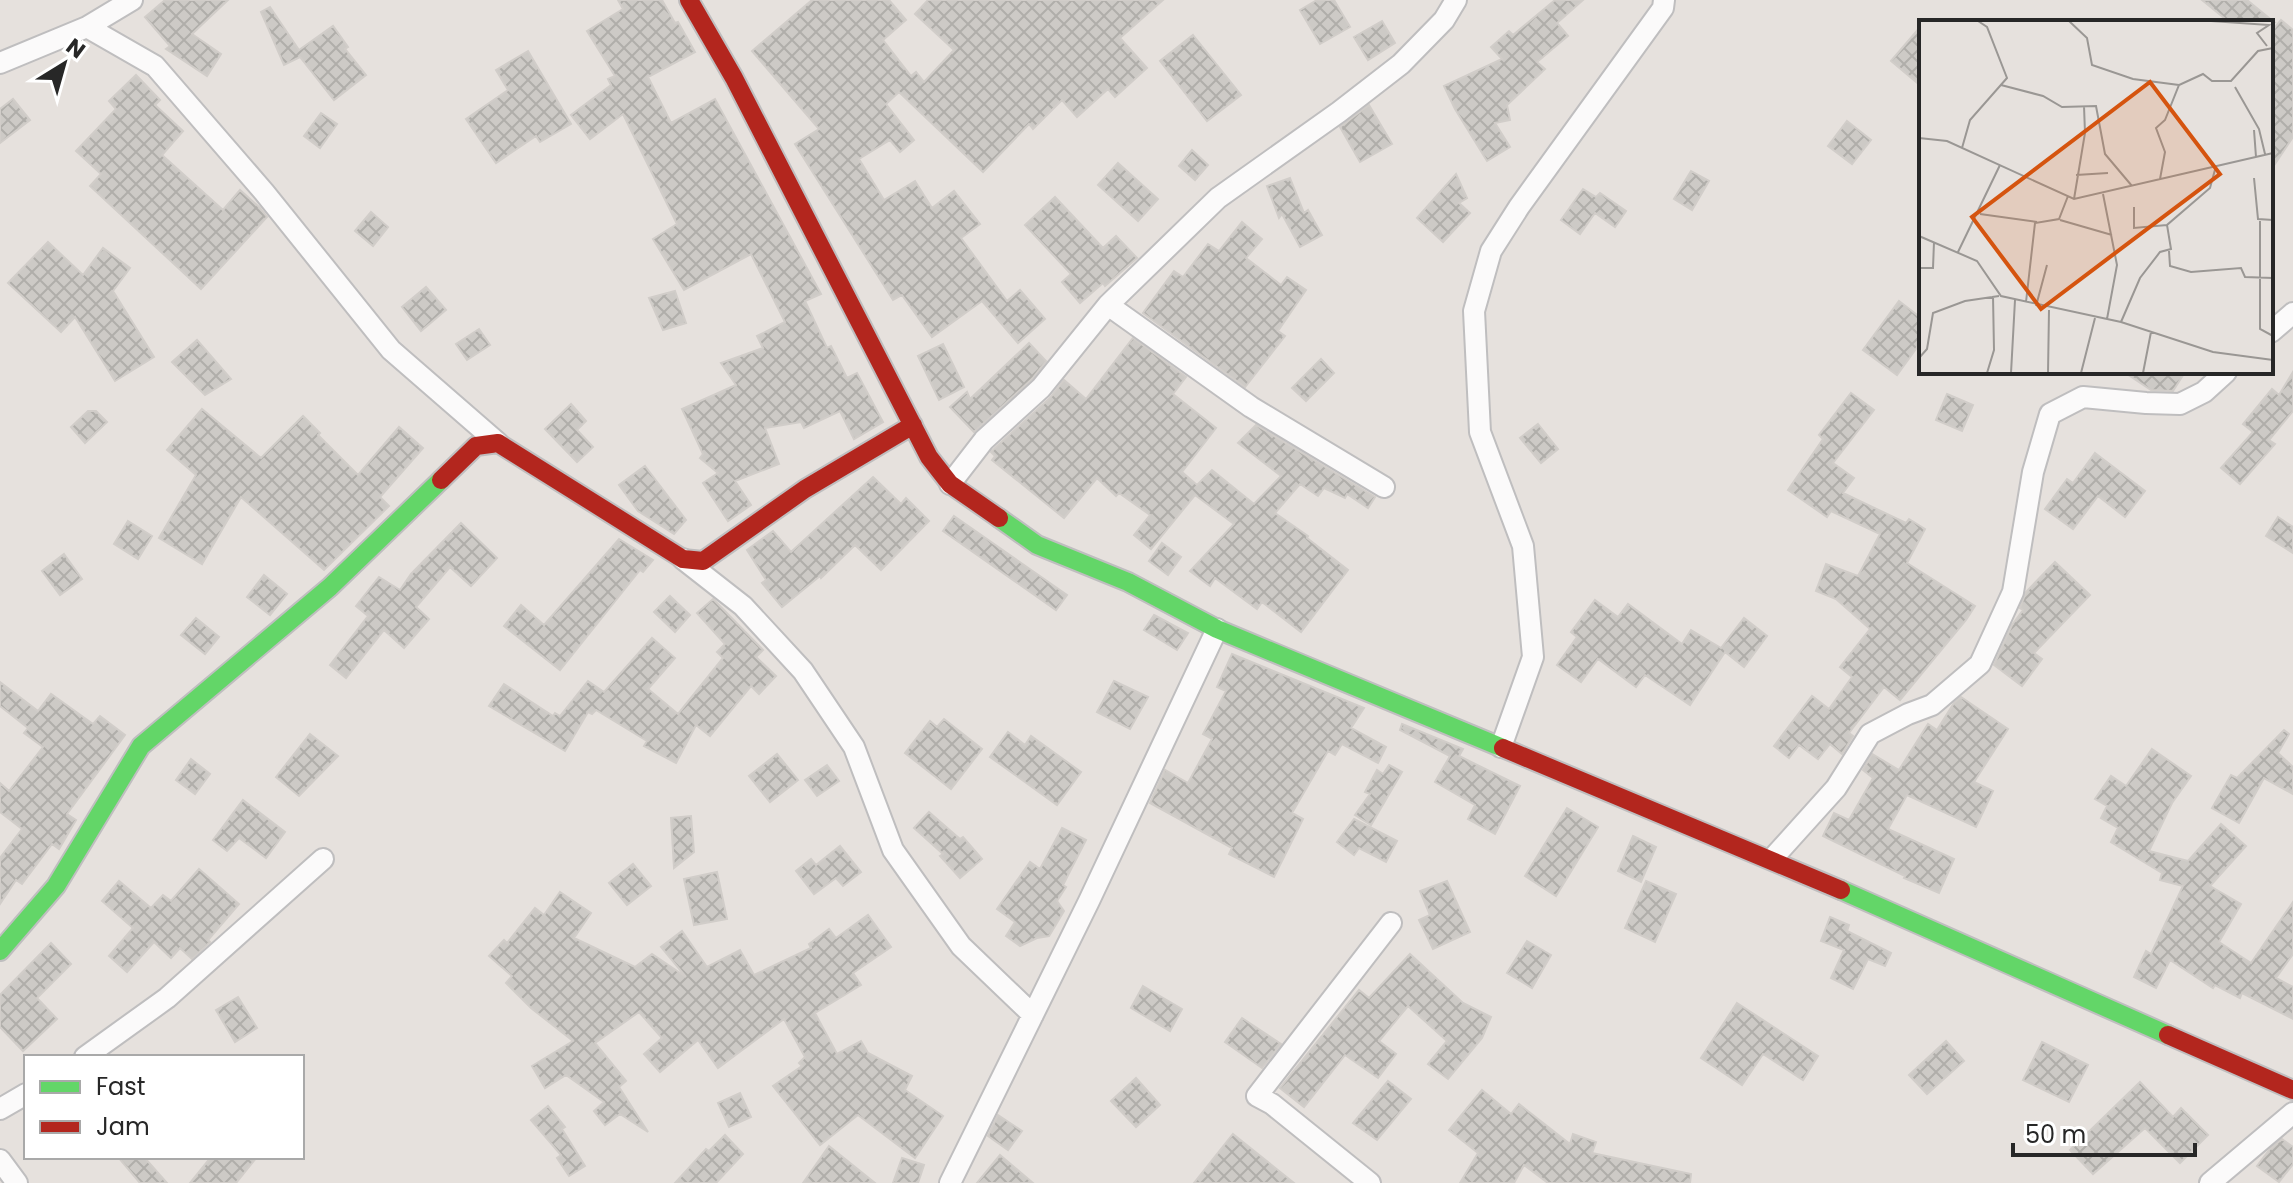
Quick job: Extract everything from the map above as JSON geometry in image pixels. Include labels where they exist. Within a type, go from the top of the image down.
[{"type":"street","points":[[0,63],[87,27],[132,0]]},
{"type":"street","points":[[689,0],[734,78],[929,457],[950,484],[1037,545],[1128,582],[1217,629],[1772,859],[2293,1090]]},
{"type":"street","points":[[950,484],[984,440],[1041,388],[1108,305],[1218,198],[1401,64],[1444,20],[1456,0]]},
{"type":"street","points":[[1501,747],[1533,657],[1523,546],[1480,432],[1474,311],[1491,251],[1519,207],[1663,8],[1664,0]]},
{"type":"street","points":[[87,27],[155,66],[264,192],[391,350],[498,443],[683,559],[743,606],[803,671],[854,747],[893,850],[961,946],[1033,1015]]},
{"type":"street","points":[[1108,305],[1251,407],[1384,487]]},
{"type":"street","points":[[2273,330],[2293,313]]},
{"type":"street","points":[[1772,859],[1836,788],[1870,734],[1932,705],[1980,664],[2013,592],[2033,472],[2050,414],[2083,397],[2180,404],[2204,392],[2224,374]]},
{"type":"street","points":[[683,559],[703,561],[752,522],[913,425]]},
{"type":"street","points":[[0,951],[56,886],[141,746],[330,587],[476,446],[498,443]]},
{"type":"street","points":[[950,1183],[1217,629]]},
{"type":"street","points":[[88,1055],[167,998],[323,859]]},
{"type":"street","points":[[1370,1183],[1272,1104],[1257,1096],[1391,923]]},
{"type":"street","points":[[0,1109],[24,1095]]},
{"type":"street","points":[[2210,1183],[2293,1113]]},
{"type":"street","points":[[0,1160],[17,1183]]},
{"type":"building","points":[[165,0],[228,0],[192,34],[221,54],[207,76],[166,49],[170,46],[145,17]]},
{"type":"building","points":[[618,0],[662,0],[675,23],[678,22],[695,52],[648,77],[671,123],[715,99],[821,294],[805,301],[827,348],[831,346],[847,378],[857,373],[883,422],[854,439],[840,411],[804,428],[801,422],[765,428],[779,464],[735,481],[751,505],[728,521],[703,483],[718,473],[700,458],[703,454],[682,409],[736,385],[721,363],[763,348],[757,336],[785,322],[751,254],[684,290],[653,239],[677,224],[623,114],[590,139],[571,115],[611,85],[608,79],[615,76],[587,31],[623,9]]},
{"type":"building","points":[[812,0],[889,0],[906,20],[883,40],[911,76],[916,72],[924,82],[954,50],[915,14],[928,0],[1163,0],[1120,38],[1147,68],[1115,97],[1108,89],[1077,117],[1062,100],[1033,129],[1029,124],[983,172],[899,92],[886,104],[914,140],[900,152],[890,140],[859,159],[884,200],[915,181],[932,208],[954,191],[980,224],[961,238],[1007,301],[1020,290],[1045,319],[1018,343],[982,301],[932,337],[902,295],[893,300],[795,144],[819,129],[752,51]]},
{"type":"building","points":[[1317,0],[1334,0],[1350,27],[1320,44],[1300,10]]},
{"type":"building","points":[[1555,0],[1583,0],[1557,23],[1568,36],[1537,62],[1545,69],[1507,105],[1510,120],[1495,123],[1510,147],[1487,161],[1444,86],[1502,59],[1491,47],[1509,31],[1513,35]]},
{"type":"building","points":[[2202,0],[2247,0],[2272,20],[2227,20]]},
{"type":"building","points":[[270,7],[299,50],[333,26],[348,47],[345,49],[366,75],[334,100],[300,57],[284,65],[261,12]]},
{"type":"building","points":[[2281,20],[2293,30],[2293,137],[2273,167],[2273,30]]},
{"type":"building","points":[[1382,21],[1395,43],[1368,60],[1354,37]]},
{"type":"building","points":[[1919,28],[1919,84],[1891,61]]},
{"type":"building","points":[[1193,35],[1241,95],[1207,121],[1160,61]]},
{"type":"building","points":[[528,51],[571,124],[540,142],[536,136],[496,163],[466,119],[508,90],[496,70]]},
{"type":"building","points":[[136,75],[160,100],[155,105],[183,131],[162,155],[223,210],[240,190],[267,217],[201,289],[90,186],[101,174],[76,151],[116,109],[109,101]]},
{"type":"building","points":[[13,99],[30,120],[0,143],[0,109]]},
{"type":"building","points":[[1369,105],[1392,144],[1360,162],[1340,127]]},
{"type":"building","points":[[321,113],[337,124],[320,148],[304,136]]},
{"type":"building","points":[[1847,121],[1871,140],[1852,164],[1828,146]]},
{"type":"building","points":[[1192,150],[1208,165],[1195,180],[1179,166]]},
{"type":"building","points":[[1118,163],[1158,199],[1138,221],[1098,185]]},
{"type":"building","points":[[1691,171],[1709,181],[1692,210],[1674,199]]},
{"type":"building","points":[[1456,174],[1467,198],[1459,203],[1470,213],[1443,242],[1417,218]]},
{"type":"building","points":[[1290,178],[1304,213],[1308,210],[1322,235],[1300,247],[1282,214],[1279,218],[1267,186]]},
{"type":"building","points":[[1583,189],[1596,197],[1600,193],[1626,211],[1615,227],[1595,213],[1580,234],[1561,220]]},
{"type":"building","points":[[1055,197],[1103,248],[1116,236],[1137,258],[1080,303],[1062,282],[1071,274],[1025,225]]},
{"type":"building","points":[[371,212],[388,227],[373,246],[355,231]]},
{"type":"building","points":[[1242,222],[1262,239],[1246,258],[1281,285],[1287,277],[1306,290],[1278,331],[1285,336],[1245,387],[1143,313],[1174,271],[1183,277],[1208,244],[1219,251]]},
{"type":"building","points":[[48,242],[83,275],[103,248],[130,268],[113,291],[154,357],[115,381],[75,317],[61,332],[8,283]]},
{"type":"building","points":[[426,287],[446,310],[421,331],[402,307]]},
{"type":"building","points":[[675,291],[686,323],[663,330],[649,298]]},
{"type":"building","points":[[1899,301],[1919,316],[1919,345],[1897,375],[1863,350]]},
{"type":"building","points":[[479,329],[490,345],[467,360],[456,344]]},
{"type":"building","points":[[1133,338],[1186,377],[1173,394],[1216,428],[1182,472],[1197,485],[1212,470],[1254,504],[1281,476],[1238,443],[1256,425],[1375,497],[1368,508],[1347,494],[1345,498],[1324,488],[1318,496],[1300,484],[1275,513],[1348,570],[1301,632],[1262,602],[1257,609],[1215,578],[1210,586],[1190,571],[1234,524],[1195,495],[1151,549],[1134,535],[1150,515],[1119,493],[1116,496],[1097,478],[1064,518],[992,460],[995,456],[991,452],[1050,398],[1064,380],[1086,399]]},
{"type":"building","points":[[197,340],[231,379],[205,395],[172,362]]},
{"type":"building","points":[[1029,343],[1046,361],[1032,379],[974,432],[950,407],[967,392],[970,399]]},
{"type":"building","points":[[943,344],[964,387],[939,400],[918,356]]},
{"type":"building","points":[[1321,359],[1334,373],[1306,401],[1292,388]]},
{"type":"building","points":[[2293,372],[2293,411],[2269,440],[2275,444],[2240,484],[2221,468],[2253,432],[2243,424],[2272,389],[2279,395]]},
{"type":"building","points":[[2127,374],[2184,374],[2173,391],[2151,390]]},
{"type":"building","points":[[1851,393],[1874,410],[1833,463],[1854,478],[1843,493],[1906,523],[1909,519],[1925,529],[1907,563],[1975,606],[1900,700],[1884,687],[1849,733],[1853,736],[1842,754],[1830,744],[1818,759],[1799,745],[1789,758],[1774,746],[1812,696],[1829,709],[1852,677],[1840,667],[1870,629],[1836,599],[1816,591],[1826,564],[1858,576],[1880,534],[1831,511],[1827,517],[1788,490],[1823,439],[1819,435]]},
{"type":"building","points":[[1947,394],[1973,405],[1962,431],[1936,420]]},
{"type":"building","points":[[571,404],[586,421],[577,430],[593,447],[577,462],[545,429]]},
{"type":"building","points":[[202,409],[261,458],[303,416],[358,475],[399,427],[423,448],[380,497],[389,506],[324,570],[241,497],[202,564],[159,538],[196,475],[167,450]]},
{"type":"building","points":[[88,411],[96,411],[107,422],[85,443],[71,427]]},
{"type":"building","points":[[1538,424],[1558,449],[1541,463],[1520,438]]},
{"type":"building","points":[[2095,453],[2145,491],[2125,517],[2098,496],[2073,529],[2045,509],[2067,479],[2073,483]]},
{"type":"building","points":[[645,466],[686,520],[674,534],[638,511],[619,485]]},
{"type":"building","points":[[873,477],[901,504],[906,498],[929,521],[881,570],[855,545],[821,578],[782,607],[762,583],[766,580],[747,550],[773,531],[791,552]]},
{"type":"building","points":[[954,516],[1067,595],[1056,610],[943,531]]},
{"type":"building","points":[[2278,517],[2293,527],[2293,553],[2266,536]]},
{"type":"building","points":[[128,521],[152,536],[138,559],[114,544]]},
{"type":"building","points":[[461,523],[497,558],[471,586],[450,567],[416,607],[429,619],[404,648],[384,630],[346,678],[330,665],[368,616],[356,606],[379,577],[400,590],[411,574]]},
{"type":"building","points":[[619,539],[653,560],[643,572],[640,570],[560,670],[504,626],[521,605],[544,625]]},
{"type":"building","points":[[1162,543],[1181,557],[1168,575],[1149,561]]},
{"type":"building","points":[[64,554],[82,579],[60,595],[42,571]]},
{"type":"building","points":[[2055,562],[2090,595],[2034,653],[2042,659],[2022,686],[1994,665],[2012,625],[2023,610],[2020,608],[2026,592]]},
{"type":"building","points":[[264,575],[287,594],[270,615],[247,597]]},
{"type":"building","points":[[670,596],[690,615],[675,632],[654,612]]},
{"type":"building","points":[[713,599],[763,650],[756,657],[776,676],[759,694],[751,686],[710,736],[696,725],[676,763],[644,746],[647,741],[596,710],[592,714],[588,712],[565,751],[489,706],[504,684],[553,716],[555,713],[560,716],[588,681],[604,692],[652,638],[675,658],[648,689],[678,714],[723,658],[717,652],[725,644],[697,613]]},
{"type":"building","points":[[1595,600],[1618,617],[1628,604],[1682,644],[1691,630],[1721,648],[1744,618],[1767,636],[1744,667],[1725,652],[1690,705],[1645,675],[1636,687],[1598,659],[1581,682],[1557,665],[1577,637],[1571,632]]},
{"type":"building","points":[[1154,615],[1188,633],[1177,650],[1144,630]]},
{"type":"building","points":[[196,618],[219,637],[205,654],[181,635]]},
{"type":"building","points":[[1232,654],[1364,708],[1351,728],[1386,747],[1378,763],[1342,744],[1335,755],[1328,751],[1292,813],[1303,819],[1274,877],[1229,854],[1232,848],[1150,803],[1165,770],[1188,783],[1212,739],[1203,734],[1226,691],[1217,687]]},
{"type":"building","points":[[1114,681],[1148,697],[1130,729],[1097,712]]},
{"type":"building","points":[[0,682],[38,711],[51,694],[93,724],[100,716],[125,735],[67,814],[76,820],[59,849],[52,844],[22,884],[16,880],[0,904],[0,858],[22,829],[0,812],[0,783],[9,791],[43,747],[24,733],[28,728],[0,706]]},
{"type":"building","points":[[1961,697],[2008,729],[1974,782],[1993,791],[1976,827],[1907,795],[1888,829],[1954,859],[1939,893],[1823,836],[1834,813],[1849,820],[1873,778],[1863,770],[1872,754],[1899,770],[1928,724],[1937,730]]},
{"type":"building","points":[[944,719],[982,749],[951,789],[905,753],[930,721],[937,727]]},
{"type":"building","points":[[1402,724],[1463,749],[1459,756],[1520,786],[1495,834],[1468,819],[1475,805],[1435,782],[1450,756],[1400,730]]},
{"type":"building","points":[[2284,730],[2289,734],[2278,753],[2293,767],[2293,794],[2264,778],[2239,823],[2212,808],[2231,775],[2237,778]]},
{"type":"building","points":[[1008,732],[1025,745],[1031,736],[1081,772],[1057,805],[990,757]]},
{"type":"building","points":[[310,734],[338,756],[299,796],[276,777]]},
{"type":"building","points":[[2152,749],[2191,776],[2172,803],[2149,851],[2188,861],[2221,824],[2246,846],[2210,886],[2241,904],[2219,942],[2251,963],[2293,902],[2293,954],[2276,978],[2293,987],[2293,1019],[2242,993],[2240,998],[2215,985],[2213,988],[2170,960],[2156,988],[2134,977],[2146,951],[2151,954],[2183,886],[2160,880],[2162,873],[2111,842],[2118,828],[2101,818],[2107,806],[2095,799],[2111,776],[2126,786]]},
{"type":"building","points":[[777,754],[798,780],[770,802],[749,776]]},
{"type":"building","points":[[191,759],[210,774],[195,794],[176,780]]},
{"type":"building","points":[[827,765],[839,781],[817,796],[805,780]]},
{"type":"building","points":[[1389,765],[1402,772],[1371,825],[1355,815],[1370,794],[1365,792],[1377,770],[1383,774]]},
{"type":"building","points":[[243,800],[285,832],[266,858],[239,838],[227,851],[213,840]]},
{"type":"building","points":[[1567,808],[1598,827],[1556,896],[1525,876]]},
{"type":"building","points":[[929,812],[960,839],[963,837],[982,859],[960,878],[940,856],[943,854],[914,828]]},
{"type":"building","points":[[691,816],[694,852],[674,868],[671,818]]},
{"type":"building","points":[[1354,819],[1397,841],[1386,862],[1359,848],[1354,855],[1337,842]]},
{"type":"building","points":[[1062,828],[1086,840],[1057,901],[1064,911],[1049,936],[1020,946],[1006,936],[1015,922],[997,909],[1030,862],[1040,869]]},
{"type":"building","points":[[1633,836],[1656,847],[1641,882],[1618,871]]},
{"type":"building","points":[[840,846],[861,872],[843,886],[836,878],[814,894],[796,871],[811,859],[816,865]]},
{"type":"building","points":[[633,864],[651,886],[627,905],[609,883]]},
{"type":"building","points":[[199,869],[239,904],[208,940],[210,942],[192,959],[180,948],[171,958],[154,942],[127,972],[109,956],[133,928],[102,901],[119,881],[151,908],[163,895],[171,901]]},
{"type":"building","points":[[717,872],[727,919],[694,925],[684,879]]},
{"type":"building","points":[[1447,881],[1470,932],[1433,949],[1419,920],[1430,915],[1420,891]]},
{"type":"building","points":[[1646,881],[1676,894],[1655,942],[1625,928]]},
{"type":"building","points":[[560,892],[591,913],[574,938],[635,967],[652,954],[686,977],[661,947],[682,931],[707,967],[740,950],[754,975],[811,948],[809,944],[829,929],[836,938],[868,915],[891,947],[853,973],[861,985],[815,1013],[837,1054],[861,1041],[868,1053],[912,1076],[905,1090],[943,1116],[915,1158],[858,1115],[820,1145],[773,1086],[802,1066],[799,1063],[805,1057],[784,1019],[718,1068],[698,1040],[660,1072],[644,1054],[662,1038],[639,1012],[595,1043],[626,1081],[619,1087],[648,1132],[620,1114],[605,1125],[594,1111],[604,1102],[566,1075],[545,1088],[532,1066],[573,1041],[531,1008],[506,983],[512,976],[489,956],[504,940],[507,943],[535,908],[544,915]]},
{"type":"building","points":[[1830,917],[1849,925],[1847,931],[1891,953],[1885,966],[1868,959],[1853,989],[1831,978],[1844,950],[1821,941]]},
{"type":"building","points":[[1527,941],[1551,955],[1532,988],[1507,973]]},
{"type":"building","points":[[51,943],[71,964],[37,998],[57,1019],[23,1051],[0,1027],[0,995]]},
{"type":"building","points":[[1410,954],[1463,1003],[1491,1017],[1482,1038],[1448,1079],[1428,1064],[1447,1041],[1408,1006],[1379,1041],[1396,1054],[1378,1078],[1345,1055],[1304,1107],[1280,1088],[1359,990],[1369,998]]},
{"type":"building","points":[[1143,986],[1182,1009],[1170,1031],[1131,1008]]},
{"type":"building","points":[[238,997],[257,1028],[235,1042],[216,1010]]},
{"type":"building","points":[[1737,1003],[1818,1056],[1803,1080],[1763,1054],[1742,1085],[1701,1058]]},
{"type":"building","points":[[1242,1018],[1281,1044],[1262,1068],[1225,1042]]},
{"type":"building","points":[[1946,1041],[1964,1061],[1927,1094],[1909,1075]]},
{"type":"building","points":[[2042,1042],[2088,1065],[2069,1102],[2023,1080]]},
{"type":"building","points":[[1136,1078],[1160,1105],[1136,1127],[1111,1101]]},
{"type":"building","points":[[1388,1081],[1411,1099],[1377,1140],[1353,1123]]},
{"type":"building","points":[[2140,1082],[2173,1117],[2181,1108],[2208,1135],[2180,1163],[2145,1128],[2093,1174],[2070,1150]]},
{"type":"building","points":[[1482,1090],[1511,1114],[1519,1104],[1570,1144],[1573,1134],[1596,1142],[1592,1153],[1691,1174],[1690,1183],[1548,1183],[1524,1165],[1514,1183],[1460,1183],[1478,1153],[1449,1130]]},
{"type":"building","points":[[740,1093],[751,1117],[729,1127],[718,1103]]},
{"type":"building","points":[[548,1106],[565,1127],[562,1129],[585,1166],[569,1176],[557,1158],[561,1155],[531,1120]]},
{"type":"building","points":[[998,1115],[1022,1131],[1008,1150],[988,1136]]},
{"type":"building","points":[[1233,1134],[1294,1183],[1194,1183]]},
{"type":"building","points":[[725,1135],[743,1154],[716,1183],[675,1183],[706,1149],[709,1151]]},
{"type":"building","points":[[2282,1139],[2293,1147],[2293,1164],[2279,1182],[2257,1166]]},
{"type":"building","points":[[829,1146],[875,1183],[803,1183]]},
{"type":"building","points":[[1000,1155],[1033,1183],[977,1183]]},
{"type":"building","points":[[902,1158],[924,1165],[918,1183],[893,1183]]},
{"type":"building","points":[[120,1159],[146,1159],[167,1183],[140,1183]]},
{"type":"building","points":[[209,1159],[255,1159],[236,1183],[190,1183]]},
{"type":"traffic: fast","points":[[0,951],[56,886],[141,746],[330,587],[441,480]]},
{"type":"traffic: fast","points":[[999,518],[1037,545],[1128,582],[1217,629],[1503,748]]},
{"type":"traffic: fast","points":[[1841,890],[2168,1035]]},
{"type":"traffic: jam","points":[[689,0],[734,78],[929,457],[950,484],[999,518]]},
{"type":"traffic: jam","points":[[441,480],[476,446],[498,443],[683,559],[703,561],[805,489],[913,425]]},
{"type":"traffic: jam","points":[[1503,748],[1841,890]]},
{"type":"traffic: jam","points":[[2168,1035],[2293,1090]]}]
